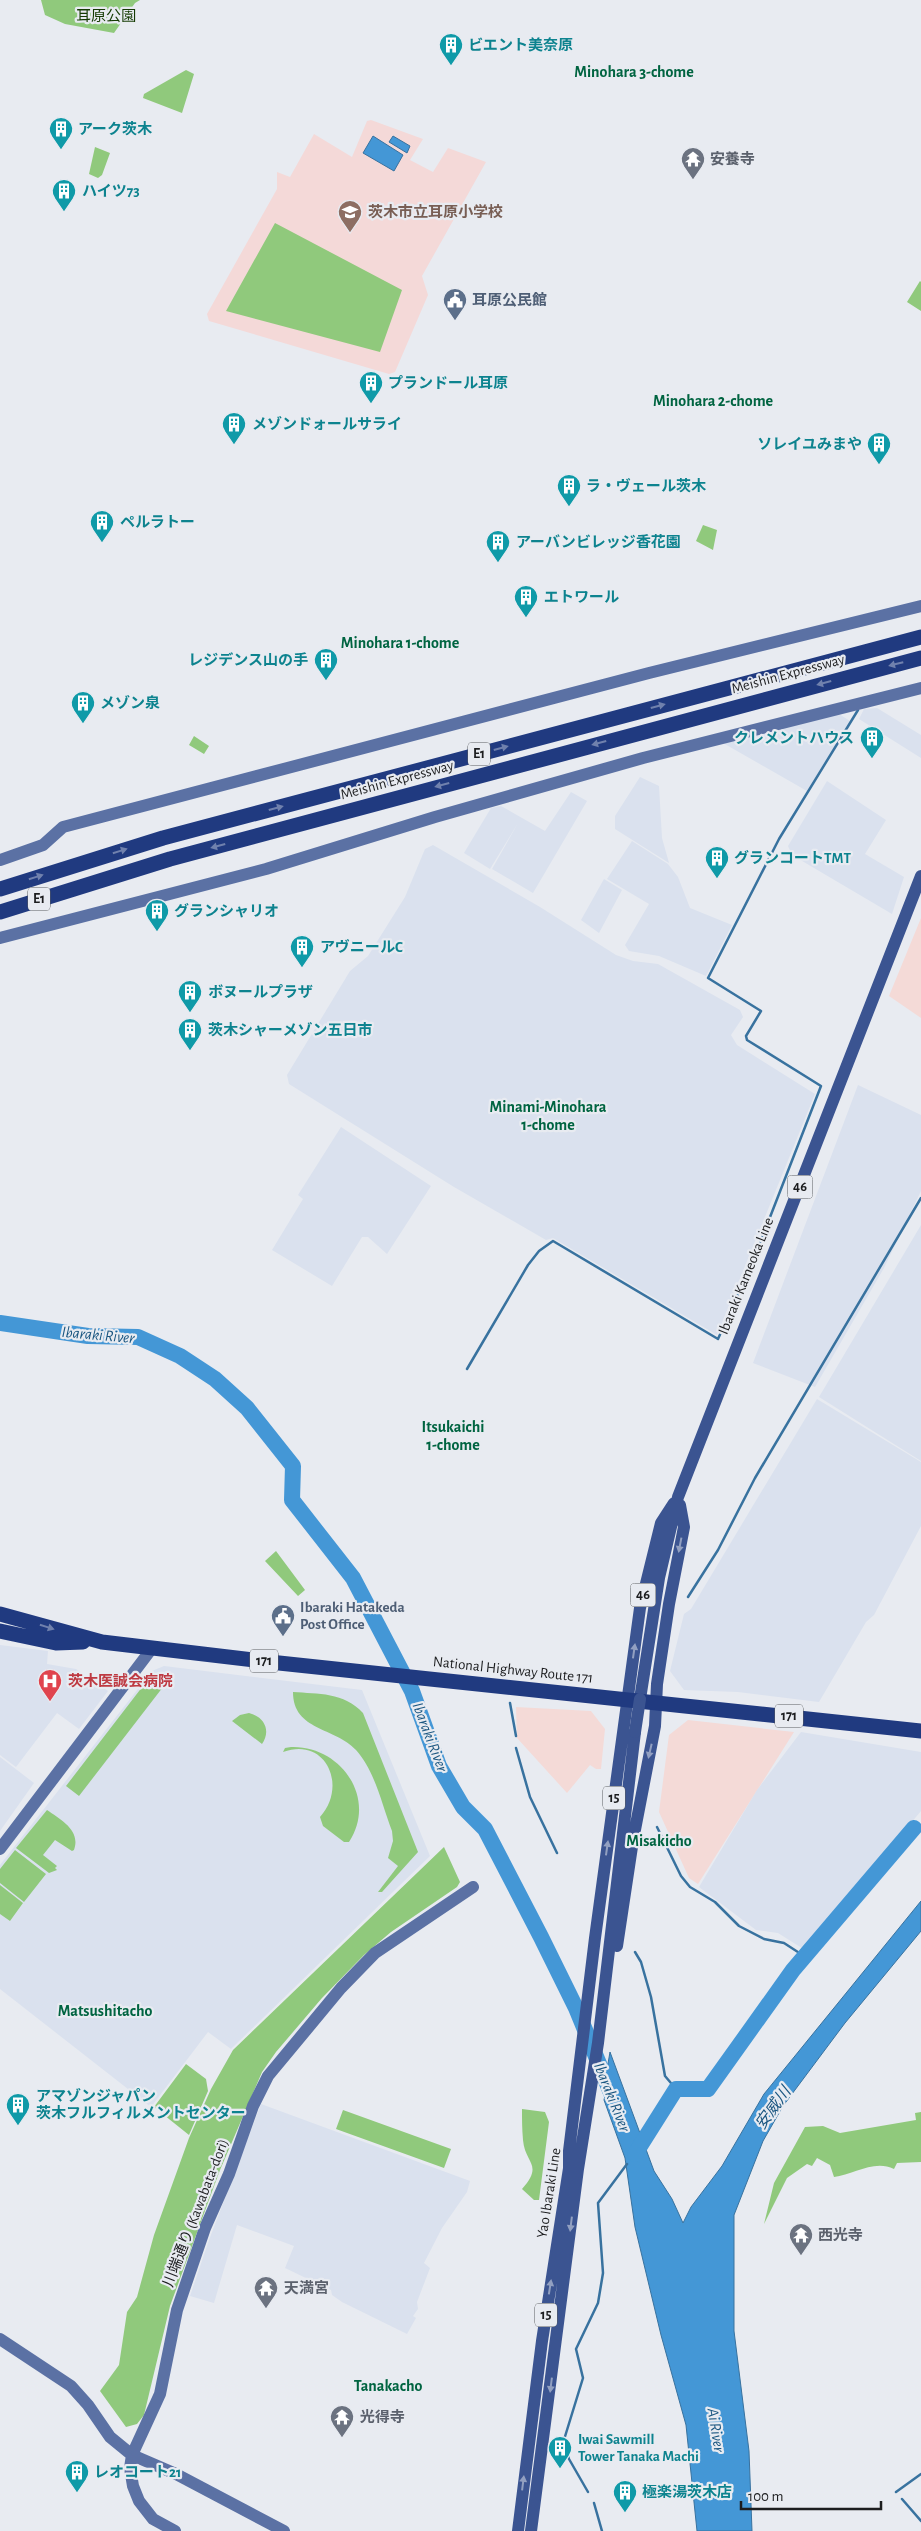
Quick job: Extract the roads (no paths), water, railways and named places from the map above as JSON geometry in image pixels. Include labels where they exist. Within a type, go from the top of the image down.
[{"type":"highway","name":"Meishin Expressway","points":[[0,889],[163,838],[921,636]]},
{"type":"highway","name":"Meishin Expressway","points":[[0,912],[170,859],[921,658]]},
{"type":"highway","name":"National Highway Route 171","points":[[0,1614],[102,1642]]},
{"type":"highway","name":"National Highway Route 171","points":[[0,1631],[56,1643],[102,1642],[153,1647],[376,1674],[634,1699],[921,1730]]},
{"type":"highway","points":[[0,1638],[56,1643]]},
{"type":"main road","name":"Ibaraki Kameoka Line","points":[[634,1699],[646,1666],[659,1578],[678,1497],[921,876]]},
{"type":"main road","name":"46","points":[[634,1699],[640,1608],[661,1523],[678,1497]]},
{"type":"main road","name":"46","points":[[656,1702],[669,1604],[684,1528],[678,1497]]},
{"type":"main road","name":"Yao Ibaraki Line","points":[[531,2531],[584,2123],[606,1990],[618,1861],[635,1732],[634,1699]]},
{"type":"main road","name":"15","points":[[597,1959],[634,1699]]},
{"type":"main road","name":"15","points":[[606,1990],[655,1726],[656,1702]]},
{"type":"main road","name":"Yao Ibaraki Line","points":[[518,2531],[542,2341],[569,2169],[597,1959],[618,1861]]},
{"type":"street","points":[[0,860],[43,845],[63,827],[649,673],[921,606]]},
{"type":"street","points":[[0,938],[266,869],[643,758],[921,688]]},
{"type":"street","points":[[0,1849],[153,1647]]},
{"type":"street","name":"川端通り (Kawabata-dori)","points":[[175,2531],[153,2519],[139,2501],[133,2486],[130,2468],[132,2455],[160,2394],[177,2310],[205,2228],[229,2174],[253,2106],[268,2076],[341,1988],[375,1953],[473,1887]]},
{"type":"street","points":[[0,2339],[71,2386],[88,2404],[110,2437],[132,2455],[176,2474],[284,2531]]},
{"type":"water","points":[[373,136],[403,155],[394,171],[363,153]]},
{"type":"water","points":[[393,136],[410,146],[407,153],[389,142]]},
{"type":"water","points":[[921,1901],[921,1931],[845,2023],[783,2106],[763,2141],[734,2215],[734,2331],[749,2451],[752,2531],[697,2531],[686,2425],[661,2335],[635,2227],[625,2158],[604,2100],[609,2076],[606,2075],[610,2052],[654,2171],[672,2199],[683,2223],[691,2207],[722,2166],[764,2094]]},
{"type":"waterway","points":[[467,1369],[528,1265],[539,1251],[553,1241],[718,1339],[751,1266],[821,1086],[747,1040],[746,1036],[761,1011],[708,978],[779,839],[858,710]]},
{"type":"waterway","points":[[688,1597],[718,1550],[755,1478],[921,1198]]},
{"type":"waterway","name":"Ibaraki River","points":[[0,1323],[88,1336],[138,1337],[180,1356],[215,1379],[247,1408],[293,1466],[292,1500],[353,1578],[412,1691],[439,1766],[463,1807],[485,1829],[541,1937],[576,2008],[616,2105]]},
{"type":"waterway","points":[[510,1703],[516,1736]]},
{"type":"waterway","points":[[516,1748],[530,1797],[557,1853]]},
{"type":"waterway","points":[[657,1827],[681,1876],[690,1887],[715,1902],[739,1926],[764,1939],[784,1943],[804,1956]]},
{"type":"waterway","points":[[635,2154],[676,2089],[708,2089],[793,1970],[914,1828]]},
{"type":"waterway","points":[[635,1952],[641,1962],[651,1997],[665,2076],[676,2089]]},
{"type":"waterway","points":[[588,2492],[569,2459],[563,2443],[583,2378],[576,2349],[598,2303],[603,2273],[598,2203],[627,2164]]},
{"type":"waterway","points":[[896,2492],[921,2474]]},
{"type":"waterway","points":[[902,2499],[921,2521]]},
{"type":"waterway","points":[[594,2503],[602,2531]]},
{"type":"place","name":"ビエント美奈原","points":[[451,66]]},
{"type":"place","name":"アーク茨木","points":[[61,150]]},
{"type":"place","name":"安養寺","points":[[693,180]]},
{"type":"place","name":"ハイツ73","points":[[64,212]]},
{"type":"place","name":"茨木市立耳原小学校","points":[[350,233]]},
{"type":"place","name":"耳原公民館","points":[[455,321]]},
{"type":"place","name":"プランドール耳原","points":[[371,404]]},
{"type":"place","name":"メゾンドォールサライ","points":[[234,445]]},
{"type":"place","name":"ソレイユみまや","points":[[879,465]]},
{"type":"place","name":"ラ・ヴェール茨木","points":[[569,507]]},
{"type":"place","name":"ペルラトー","points":[[102,543]]},
{"type":"place","name":"アーバンビレッジ香花園","points":[[498,563]]},
{"type":"place","name":"エトワール","points":[[526,618]]},
{"type":"place","name":"レジデンス山の手","points":[[326,681]]},
{"type":"place","name":"メゾン泉","points":[[83,724]]},
{"type":"place","name":"クレメントハウス","points":[[872,759]]},
{"type":"place","name":"グランコートTMT","points":[[717,879]]},
{"type":"place","name":"グランシャリオ","points":[[157,932]]},
{"type":"place","name":"アヴニールC","points":[[302,968]]},
{"type":"place","name":"ボヌールプラザ","points":[[190,1013]]},
{"type":"place","name":"茨木シャーメゾン五日市","points":[[190,1051]]},
{"type":"place","name":"Ibaraki Hatakeda Post Office","points":[[283,1637]]},
{"type":"place","name":"茨木医誠会病院","points":[[50,1702]]},
{"type":"place","name":"アマゾンジャパン 茨木フルフィルメントセンター","points":[[18,2126]]},
{"type":"place","name":"西光寺","points":[[801,2256]]},
{"type":"place","name":"天満宮","points":[[266,2309]]},
{"type":"place","name":"光得寺","points":[[342,2438]]},
{"type":"place","name":"Iwai Sawmill Tower Tanaka Machi","points":[[560,2469]]},
{"type":"place","name":"レオコート21","points":[[77,2493]]},
{"type":"place","name":"極楽湯茨木店","points":[[625,2513]]},
{"type":"district","name":"Minohara 3-chome","points":[[634,72]]},
{"type":"district","name":"Minohara 2-chome","points":[[713,401]]},
{"type":"district","name":"Minohara 1-chome","points":[[400,643]]},
{"type":"district","name":"Minami-Minohara 1-chome","points":[[548,1116]]},
{"type":"district","name":"Itsukaichi 1-chome","points":[[453,1436]]},
{"type":"district","name":"Misakicho","points":[[659,1841]]},
{"type":"district","name":"Matsushitacho","points":[[105,2011]]},
{"type":"district","name":"Tanakacho","points":[[388,2386]]},
{"type":"park label","name":"耳原公園","points":[[106,16]]},
{"type":"water label","name":"安威川","points":[[773,2108]]},
{"type":"water label","name":"Ai River","points":[[716,2430]]}]
